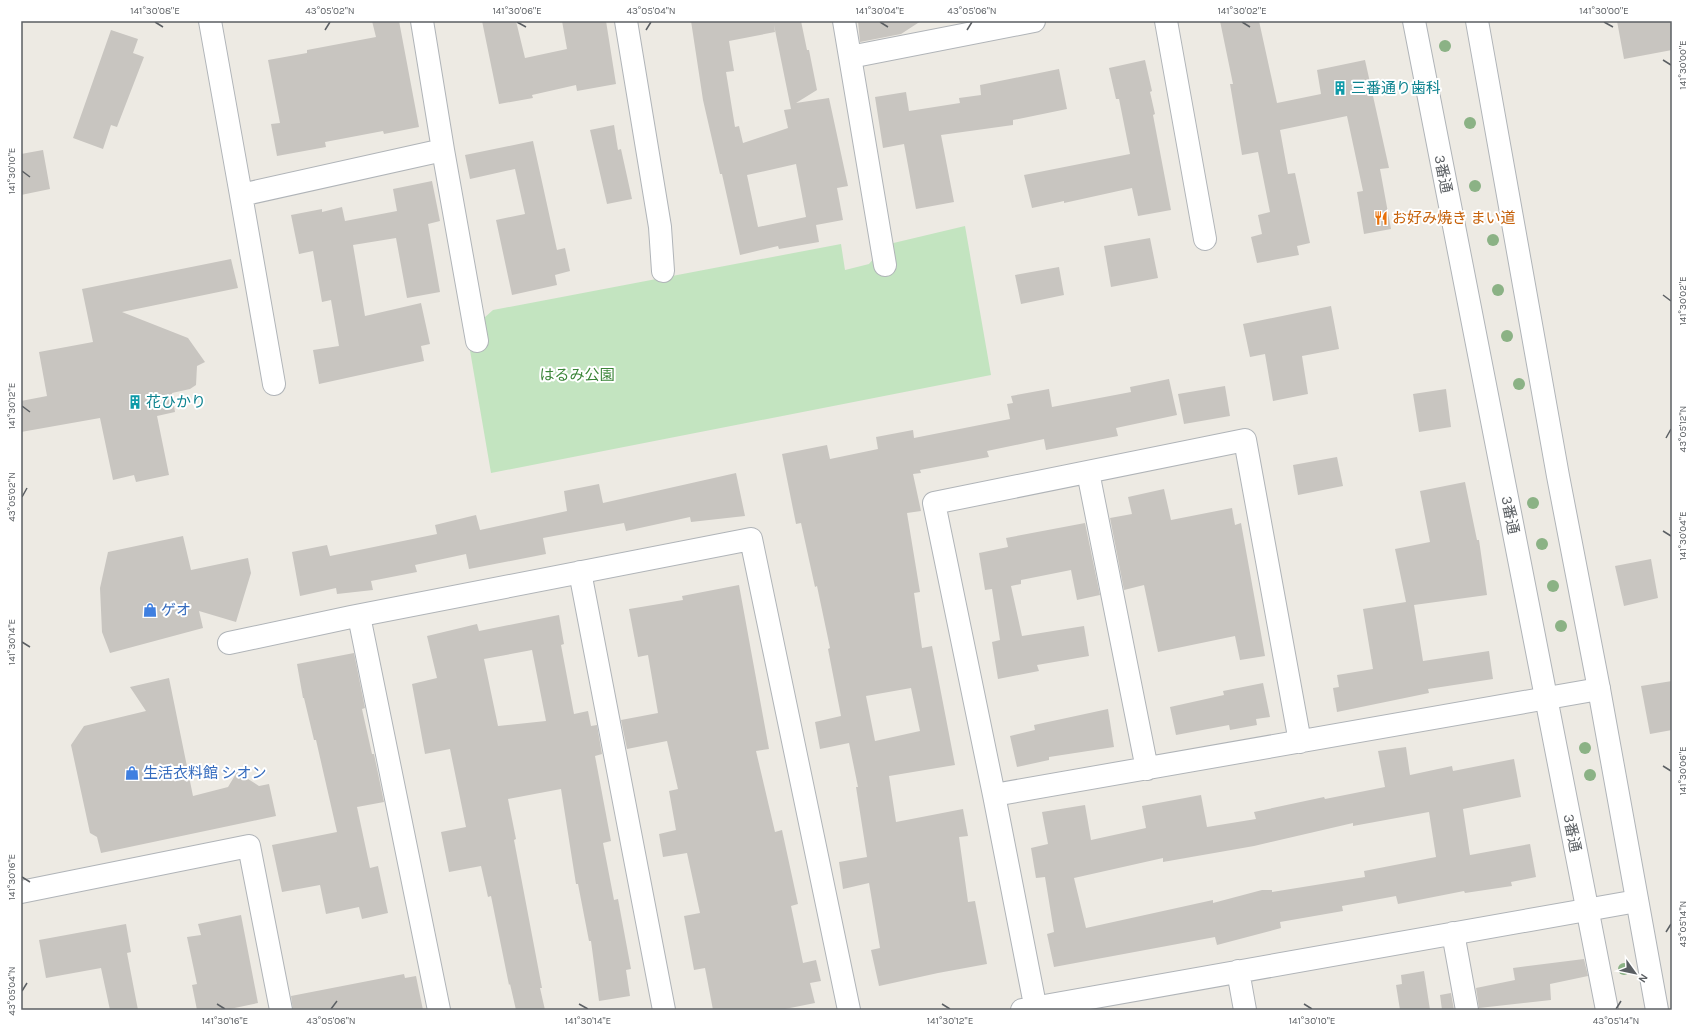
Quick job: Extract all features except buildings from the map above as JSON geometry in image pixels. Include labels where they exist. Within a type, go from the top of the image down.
[{"type":"street","points":[[210,21],[274,384]]},
{"type":"street","points":[[422,21],[477,341]]},
{"type":"street","points":[[626,21],[660,227],[663,271]]},
{"type":"street","points":[[844,21],[885,265]]},
{"type":"street","points":[[850,57],[1034,21]]},
{"type":"street","points":[[1166,21],[1205,239]]},
{"type":"street","name":"3番通","points":[[1414,21],[1607,1010]]},
{"type":"street","points":[[1477,21],[1558,476],[1599,689],[1657,1010]]},
{"type":"street","points":[[241,195],[443,150]]},
{"type":"street","points":[[1300,742],[1245,440],[934,503],[994,795],[1031,1009],[1637,901]]},
{"type":"street","points":[[1088,472],[1147,769]]},
{"type":"street","points":[[228,643],[751,539],[849,1010]]},
{"type":"street","points":[[580,572],[664,1010]]},
{"type":"street","points":[[359,616],[440,1010]]},
{"type":"street","points":[[994,795],[1599,689]]},
{"type":"street","points":[[21,892],[249,846],[281,1010]]},
{"type":"street","points":[[1453,933],[1467,1010]]},
{"type":"street","points":[[1238,971],[1245,1010]]},
{"type":"green space","name":"はるみ公園","points":[[965,226],[991,375],[491,473],[467,333],[493,310],[841,244],[845,270],[869,264],[885,245]]},
{"type":"place","name":"三番通り歯科","points":[[1340,88]]},
{"type":"place","name":"お好み焼き まい道","points":[[1381,218]]},
{"type":"place","name":"花ひかり","points":[[135,402]]},
{"type":"place","name":"ゲオ","points":[[150,610]]},
{"type":"place","name":"生活衣料館 シオン","points":[[132,773]]}]
